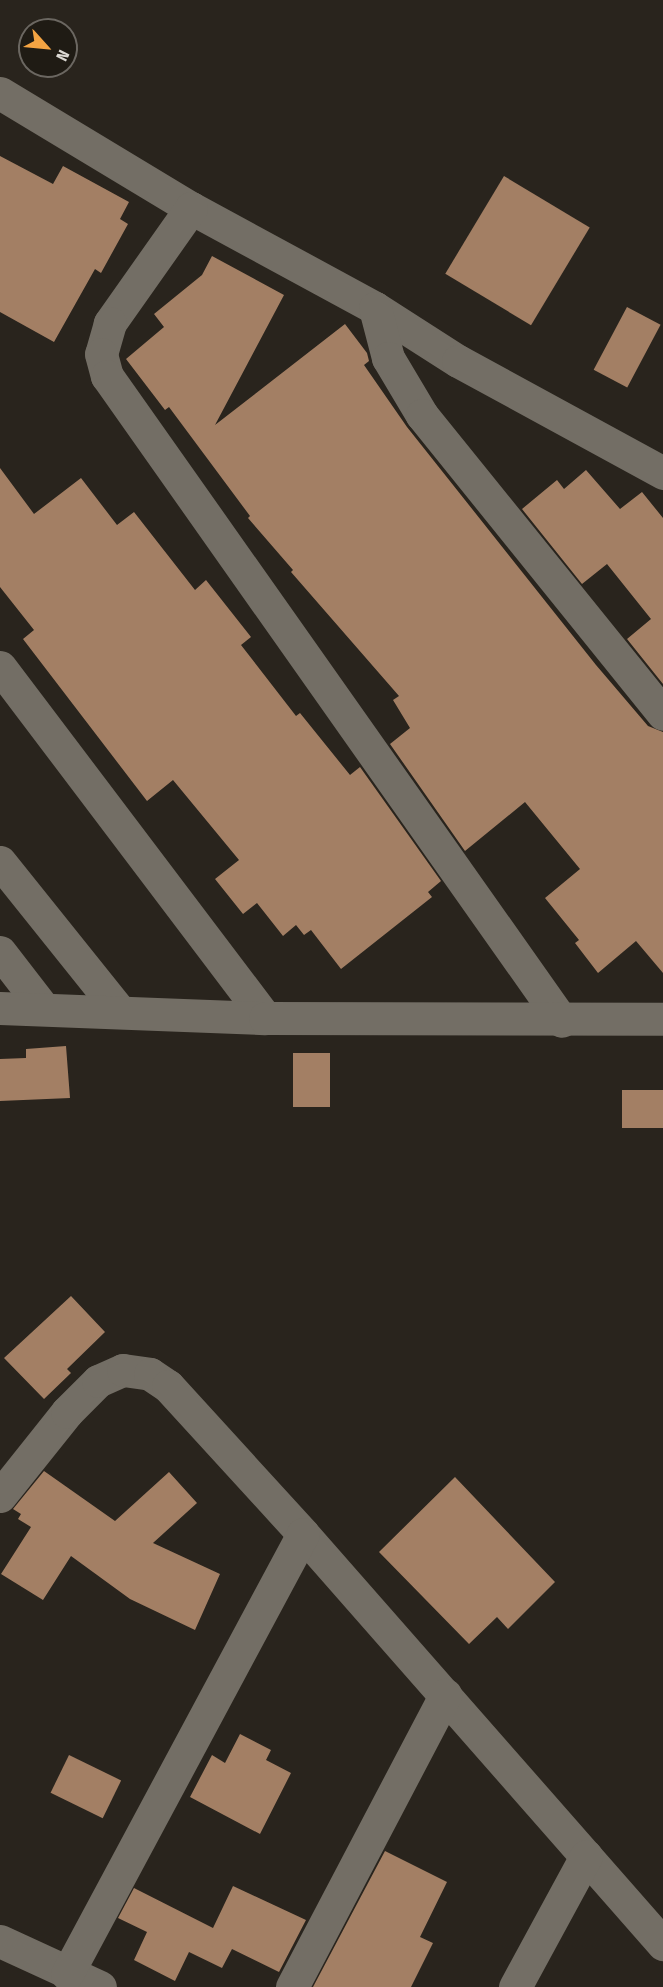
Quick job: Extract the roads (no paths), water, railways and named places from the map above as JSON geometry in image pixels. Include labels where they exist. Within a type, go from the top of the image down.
[{"type":"street","points":[[0,93],[191,208],[375,308],[458,361],[663,473]]},
{"type":"street","points":[[191,208],[110,323],[101,354],[107,376],[562,1021]]},
{"type":"street","points":[[375,308],[388,358],[422,415],[663,714]]},
{"type":"street","points":[[0,667],[265,1018]]},
{"type":"street","points":[[0,862],[120,1012]]},
{"type":"street","points":[[0,952],[44,1009]]},
{"type":"street","points":[[0,1008],[265,1018],[562,1021],[663,1019]]},
{"type":"street","points":[[0,1496],[67,1412],[98,1381],[123,1370],[136,1370],[150,1374],[168,1386],[303,1534],[663,1944]]},
{"type":"street","points":[[67,1974],[303,1534]]},
{"type":"street","points":[[291,1987],[445,1695]]},
{"type":"street","points":[[515,1987],[586,1856]]},
{"type":"street","points":[[0,1941],[67,1974],[100,1987]]}]
